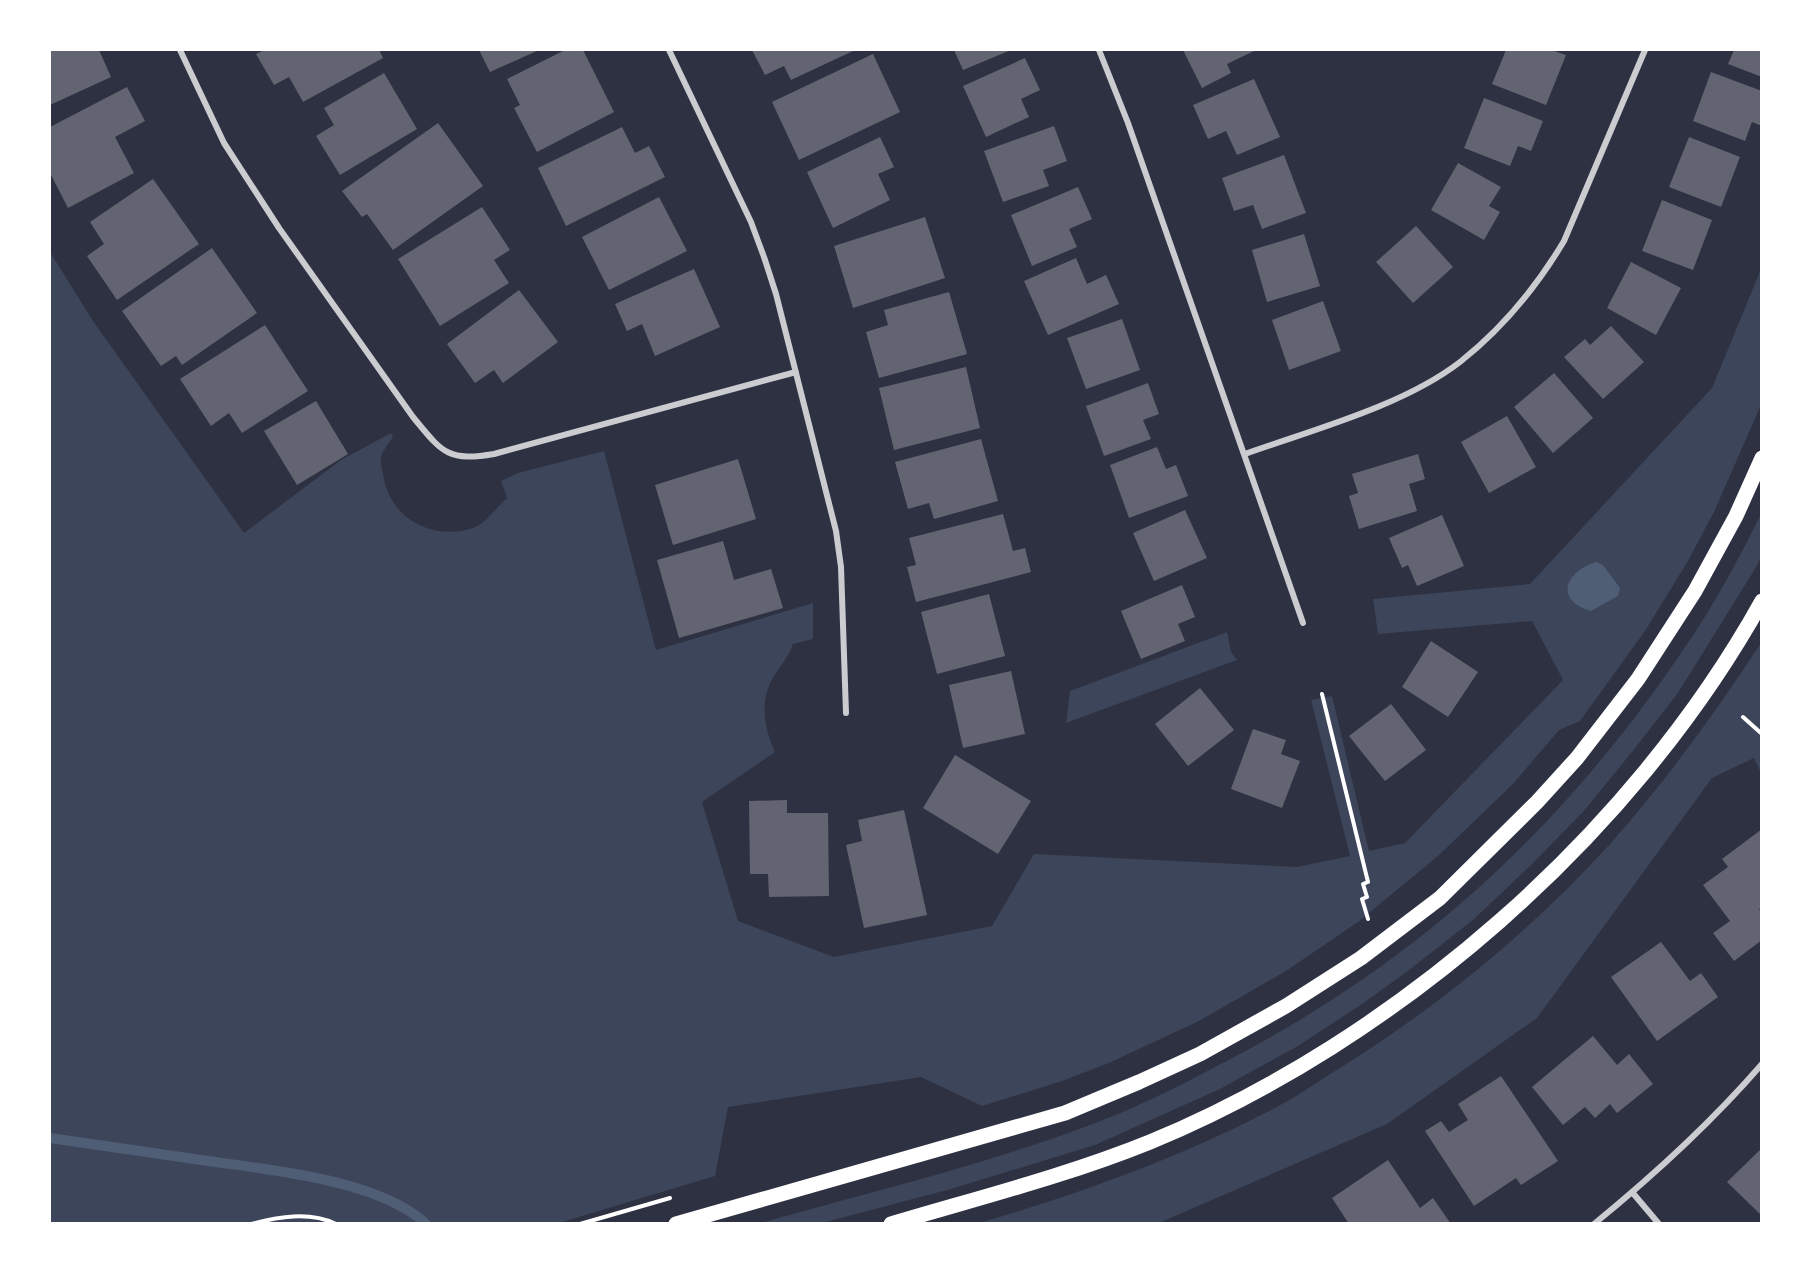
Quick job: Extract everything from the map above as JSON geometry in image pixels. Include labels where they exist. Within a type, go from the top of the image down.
[{"type":"main road","points":[[676,1224],[1065,1113],[1172,1068],[1228,1039],[1323,983],[1369,952],[1448,890],[1537,802],[1584,749],[1638,679],[1695,591],[1736,516],[1761,458]]},
{"type":"main road","points":[[891,1224],[1047,1178],[1151,1141],[1264,1086],[1323,1052],[1376,1017],[1473,944],[1515,908],[1604,820],[1671,737],[1708,686],[1761,601]]},
{"type":"street","points":[[180,50],[224,143],[251,186],[413,417],[432,440],[450,455],[472,458],[494,454],[796,372]]},
{"type":"street","points":[[669,50],[751,222],[776,294],[836,531],[841,567],[846,714]]},
{"type":"street","points":[[1099,50],[1128,123],[1303,623]]},
{"type":"street","points":[[1245,454],[1378,407],[1406,394],[1458,363],[1502,324],[1527,298],[1564,241],[1645,50]]},
{"type":"street","points":[[1594,1224],[1679,1151],[1761,1064]]},
{"type":"street","points":[[1632,1192],[1659,1224]]},
{"type":"path","points":[[1322,694],[1368,882],[1363,884],[1367,897],[1362,899],[1368,919]]},
{"type":"path","points":[[1743,717],[1761,734]]},
{"type":"path","points":[[580,1224],[679,1195]]},
{"type":"path","points":[[251,1224],[279,1217],[297,1216],[316,1218],[336,1224]]},
{"type":"shaded area","points":[[50,252],[93,321],[244,533],[341,460],[391,433],[393,437],[381,457],[384,479],[389,493],[405,516],[417,524],[444,532],[473,528],[487,519],[507,498],[501,481],[518,473],[604,451],[656,650],[813,603],[813,639],[793,644],[769,685],[766,695],[766,724],[775,752],[702,802],[738,921],[834,957],[992,926],[1034,854],[1297,867],[1350,856],[1311,700],[1332,696],[1369,851],[1405,843],[1563,680],[1532,621],[1378,634],[1373,599],[1530,584],[1712,388],[1761,269],[1761,405],[1714,512],[1688,561],[1645,631],[1580,721],[1559,730],[1513,784],[1438,856],[1358,922],[1286,971],[1199,1021],[1109,1063],[1062,1081],[982,1106],[921,1077],[728,1107],[715,1176],[559,1223],[50,1223]]},
{"type":"shaded area","points":[[1761,514],[1761,557],[1758,564],[1678,693],[1632,752],[1583,812],[1474,919],[1362,1004],[1298,1046],[1220,1089],[1095,1145],[951,1189],[822,1223],[760,1223],[1019,1150],[1120,1113],[1236,1056],[1307,1015],[1374,971],[1437,923],[1496,872],[1551,816],[1603,757],[1652,694],[1699,626],[1732,571]]},
{"type":"shaded area","points":[[1596,562],[1603,565],[1620,588],[1618,596],[1591,611],[1572,600],[1568,593],[1568,586],[1577,572]]},
{"type":"shaded area","points":[[1227,632],[1231,652],[1237,660],[1066,723],[1070,691]]},
{"type":"shaded area","points":[[1761,643],[1761,773],[1754,758],[1712,778],[1537,1018],[1387,1124],[1159,1223],[976,1224],[1126,1174],[1236,1128],[1297,1095],[1413,1019],[1483,965],[1549,907],[1610,844],[1689,746]]},
{"type":"building","points":[[50,50],[99,50],[111,77],[50,105]]},
{"type":"building","points":[[265,50],[379,50],[383,58],[303,102],[289,77],[274,85],[256,54]]},
{"type":"building","points":[[479,50],[539,50],[490,72]]},
{"type":"building","points":[[565,50],[583,50],[614,112],[537,152],[514,108],[520,105],[507,79]]},
{"type":"building","points":[[752,50],[853,51],[791,80],[784,66],[765,75]]},
{"type":"building","points":[[954,50],[1011,50],[963,70]]},
{"type":"building","points":[[1183,50],[1256,50],[1227,64],[1231,73],[1202,88]]},
{"type":"building","points":[[1506,50],[1551,50],[1566,55],[1546,105],[1492,84]]},
{"type":"building","points":[[1734,50],[1762,50],[1762,77],[1728,64]]},
{"type":"building","points":[[873,54],[900,112],[799,160],[772,102]]},
{"type":"building","points":[[1025,58],[1040,90],[1021,99],[1029,117],[986,137],[963,86]]},
{"type":"building","points":[[1711,72],[1762,91],[1762,126],[1752,122],[1745,141],[1693,121]]},
{"type":"building","points":[[384,73],[417,129],[340,175],[316,136],[334,125],[324,108]]},
{"type":"building","points":[[1254,79],[1280,137],[1237,155],[1226,131],[1208,139],[1193,105]]},
{"type":"building","points":[[127,87],[145,121],[115,137],[134,173],[68,208],[50,173],[50,127]]},
{"type":"building","points":[[1484,98],[1543,121],[1531,151],[1518,146],[1510,166],[1464,148]]},
{"type":"building","points":[[438,123],[483,186],[393,250],[367,214],[362,217],[342,191]]},
{"type":"building","points":[[1054,126],[1067,161],[1043,170],[1049,186],[1003,202],[984,151]]},
{"type":"building","points":[[622,127],[635,153],[649,146],[665,177],[566,226],[538,168]]},
{"type":"building","points":[[880,137],[894,167],[878,174],[890,200],[833,228],[807,172]]},
{"type":"building","points":[[1689,137],[1740,157],[1721,207],[1669,187]]},
{"type":"building","points":[[1284,155],[1306,213],[1262,229],[1253,205],[1234,211],[1222,178]]},
{"type":"building","points":[[1458,163],[1501,187],[1489,206],[1500,212],[1484,240],[1431,210]]},
{"type":"building","points":[[153,179],[199,244],[117,300],[87,256],[104,244],[90,222]]},
{"type":"building","points":[[1078,187],[1092,219],[1069,229],[1077,247],[1032,266],[1011,215]]},
{"type":"building","points":[[659,197],[687,251],[609,290],[582,237]]},
{"type":"building","points":[[1662,200],[1712,220],[1693,270],[1642,251]]},
{"type":"building","points":[[482,207],[510,250],[494,260],[509,283],[440,326],[398,259]]},
{"type":"building","points":[[925,217],[945,278],[853,308],[834,246]]},
{"type":"building","points":[[1416,226],[1453,267],[1413,303],[1376,262]]},
{"type":"building","points":[[1304,234],[1320,286],[1267,302],[1252,250]]},
{"type":"building","points":[[212,248],[257,313],[182,365],[176,356],[161,366],[122,311]]},
{"type":"building","points":[[1076,258],[1087,284],[1106,275],[1119,304],[1048,335],[1024,281]]},
{"type":"building","points":[[1631,262],[1681,288],[1656,335],[1607,308]]},
{"type":"building","points":[[694,269],[720,327],[655,356],[642,324],[627,331],[615,304]]},
{"type":"building","points":[[519,290],[558,342],[503,383],[494,370],[475,383],[447,344]]},
{"type":"building","points":[[949,292],[967,354],[879,378],[866,332],[888,325],[884,310]]},
{"type":"building","points":[[1323,301],[1341,351],[1289,370],[1272,320]]},
{"type":"building","points":[[1122,319],[1140,370],[1086,389],[1067,338]]},
{"type":"building","points":[[265,325],[308,391],[242,433],[229,413],[211,426],[180,379]]},
{"type":"building","points":[[1611,326],[1644,362],[1603,399],[1564,357],[1585,339],[1590,345]]},
{"type":"building","points":[[966,367],[980,428],[894,450],[879,388]]},
{"type":"building","points":[[1554,373],[1593,418],[1553,453],[1514,407]]},
{"type":"building","points":[[1148,383],[1159,414],[1143,420],[1151,439],[1104,456],[1086,406]]},
{"type":"building","points":[[316,401],[348,454],[297,485],[264,431]]},
{"type":"building","points":[[1507,416],[1536,467],[1489,493],[1461,442]]},
{"type":"building","points":[[981,439],[998,501],[934,519],[929,503],[908,509],[895,462]]},
{"type":"building","points":[[1157,447],[1166,469],[1176,465],[1188,496],[1129,518],[1110,465]]},
{"type":"building","points":[[1418,454],[1425,479],[1409,484],[1417,511],[1359,529],[1349,496],[1358,493],[1352,474]]},
{"type":"building","points":[[738,459],[756,519],[673,545],[655,485]]},
{"type":"building","points":[[1185,510],[1207,558],[1154,581],[1133,533]]},
{"type":"building","points":[[1003,514],[1013,551],[1025,548],[1031,572],[916,602],[907,567],[916,565],[909,538]]},
{"type":"building","points":[[1442,515],[1464,566],[1417,586],[1408,565],[1402,568],[1389,538]]},
{"type":"building","points":[[723,541],[734,580],[771,569],[783,608],[679,638],[657,560]]},
{"type":"building","points":[[1182,585],[1195,617],[1178,624],[1185,641],[1141,659],[1121,611]]},
{"type":"building","points":[[989,594],[1005,656],[937,674],[921,612]]},
{"type":"building","points":[[1431,641],[1478,672],[1448,717],[1402,687]]},
{"type":"building","points":[[1011,671],[1025,734],[963,748],[949,685]]},
{"type":"building","points":[[1200,688],[1234,730],[1188,766],[1155,724]]},
{"type":"building","points":[[1391,704],[1426,750],[1385,781],[1349,736]]},
{"type":"building","points":[[1253,729],[1286,740],[1281,754],[1300,761],[1282,808],[1231,789]]},
{"type":"building","points":[[955,755],[1031,801],[998,854],[923,808]]},
{"type":"building","points":[[787,800],[787,813],[828,813],[829,896],[769,897],[768,874],[750,874],[749,801]]},
{"type":"building","points":[[904,810],[927,915],[864,928],[846,845],[862,841],[858,820]]},
{"type":"building","points":[[1762,829],[1762,908],[1759,909],[1762,913],[1762,940],[1734,961],[1713,933],[1730,921],[1703,885],[1728,867],[1722,859]]},
{"type":"building","points":[[1661,942],[1690,981],[1701,973],[1718,997],[1657,1041],[1611,977]]},
{"type":"building","points":[[1593,1036],[1617,1065],[1629,1054],[1653,1084],[1617,1113],[1610,1104],[1595,1118],[1585,1107],[1563,1125],[1532,1087]]},
{"type":"building","points":[[1501,1076],[1558,1161],[1521,1185],[1516,1178],[1474,1206],[1425,1131],[1441,1121],[1449,1132],[1468,1120],[1458,1104]]},
{"type":"building","points":[[1762,1148],[1762,1216],[1727,1182]]},
{"type":"building","points":[[1388,1160],[1420,1208],[1433,1198],[1451,1224],[1349,1224],[1332,1198]]},
{"type":"waterway","points":[[50,1138],[262,1168],[323,1179],[381,1197],[406,1209],[426,1224]]}]
